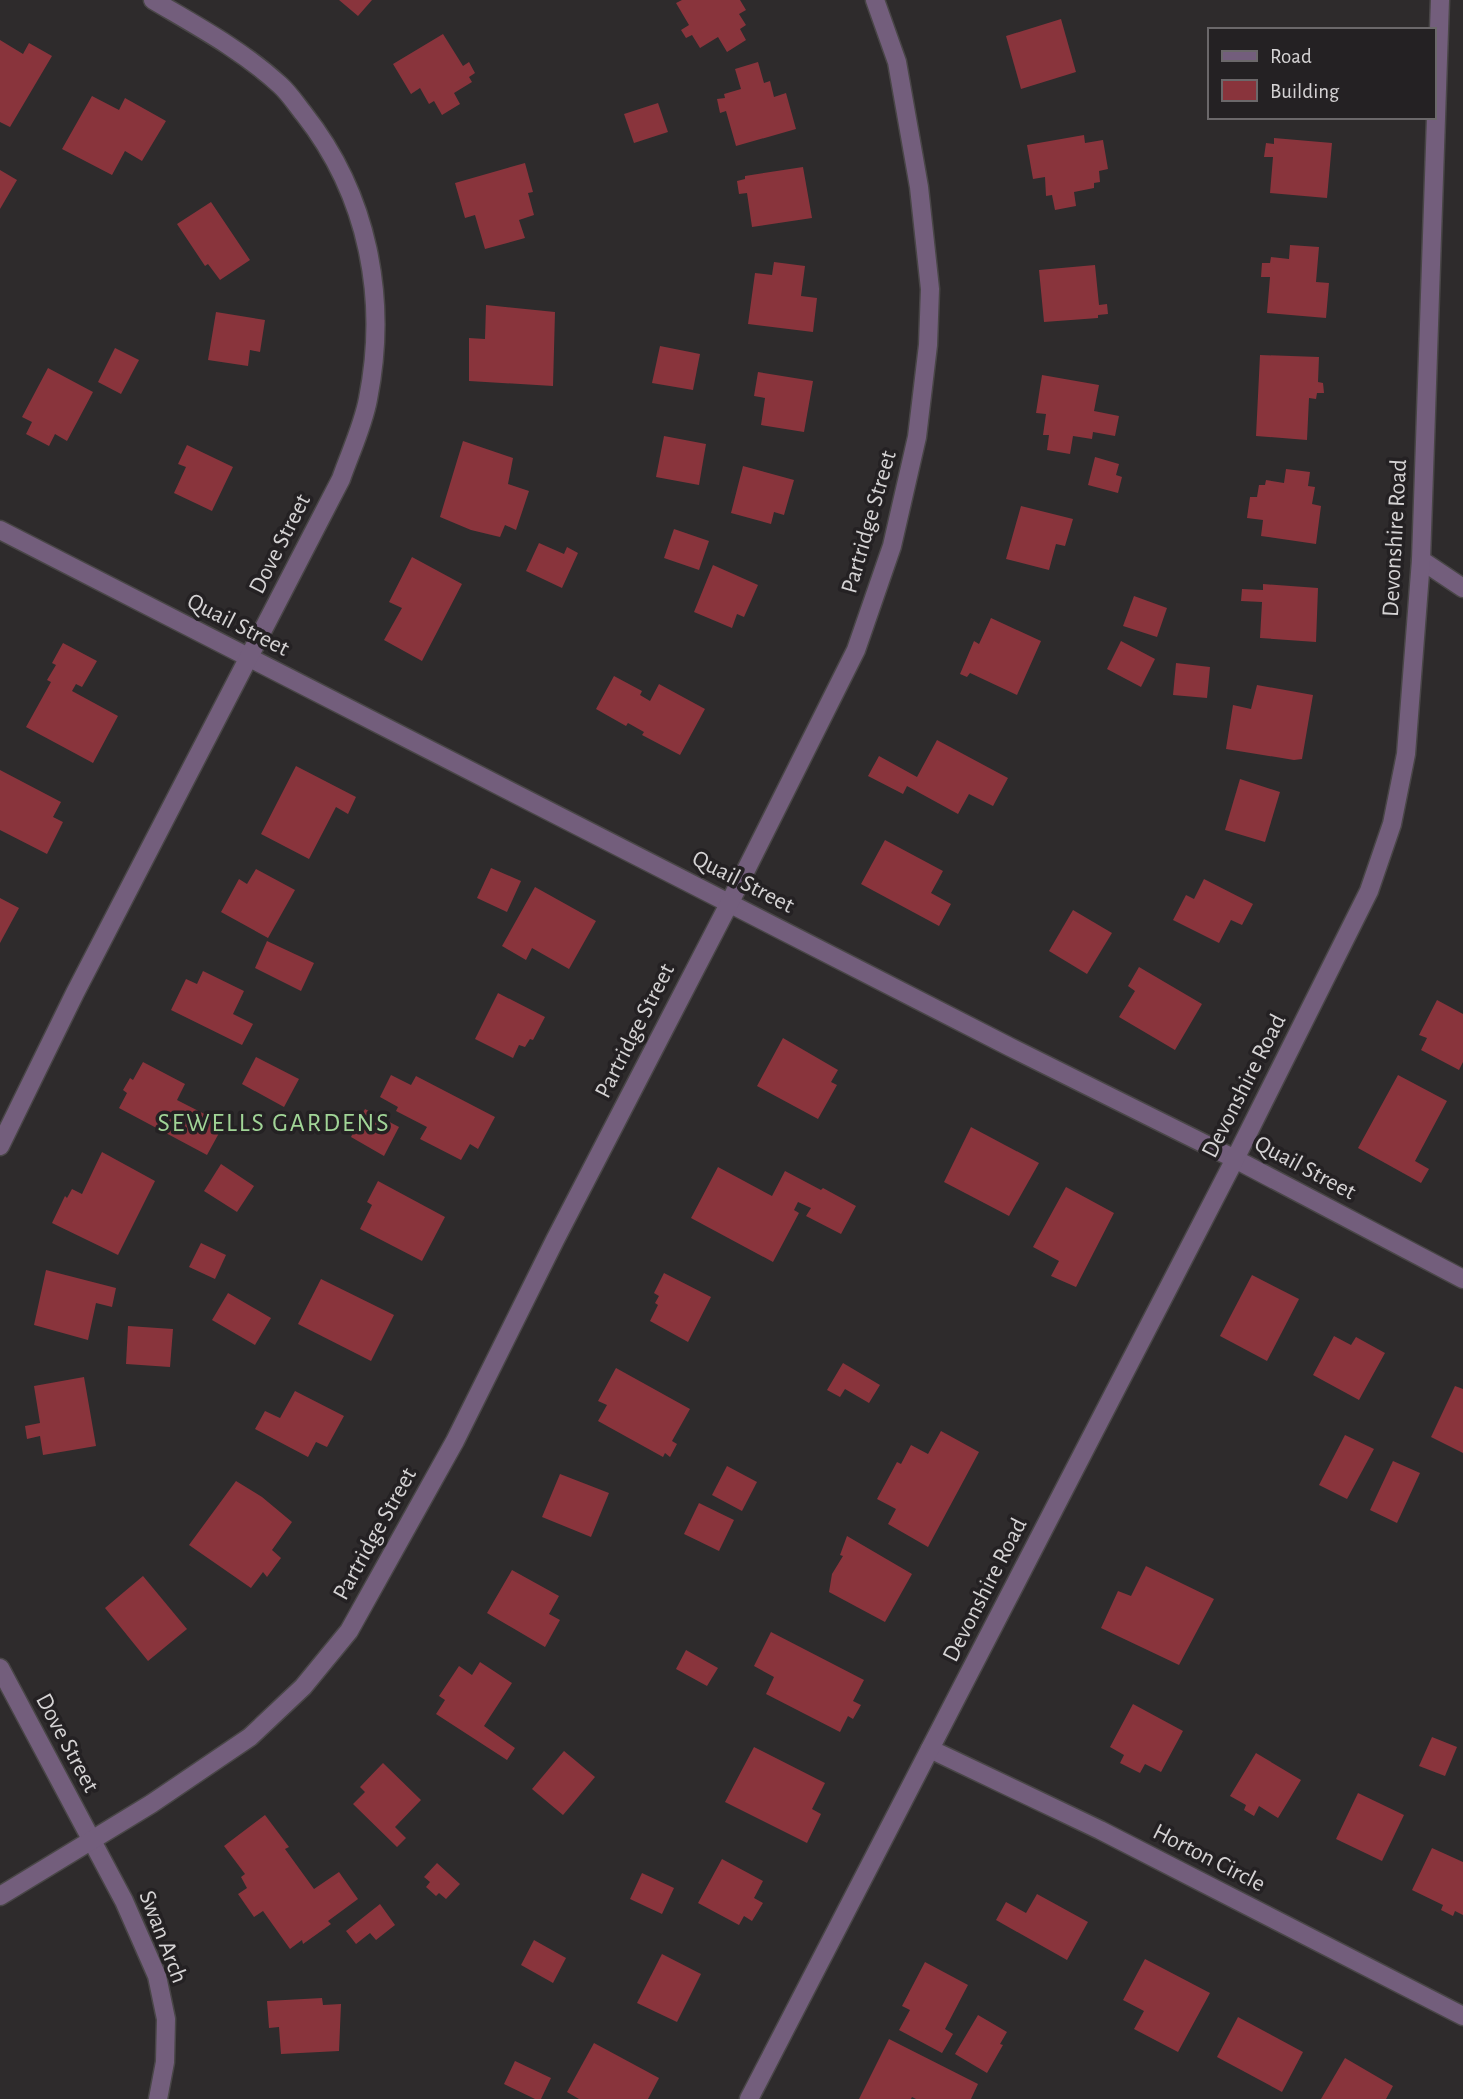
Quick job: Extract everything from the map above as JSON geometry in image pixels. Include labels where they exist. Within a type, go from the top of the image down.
[{"type":"street","name":"Dove Street","points":[[0,1146],[75,993],[341,479],[368,402],[375,356],[377,310],[370,253],[354,198],[323,139],[282,87],[240,51],[153,0]]},
{"type":"street","name":"Partridge Street","points":[[0,1896],[151,1804],[250,1737],[303,1687],[349,1631],[455,1441],[856,649],[892,546],[917,437],[928,345],[930,289],[919,187],[897,62],[875,0]]},
{"type":"street","name":"Devonshire Road","points":[[749,2099],[1235,1159],[1370,891],[1392,824],[1406,754],[1421,560],[1440,0]]},
{"type":"street","name":"Quail Street","points":[[0,530],[1010,1047],[1235,1159],[1463,1279]]},
{"type":"street","points":[[1421,560],[1463,588]]},
{"type":"street","name":"Dove Street","points":[[0,1668],[92,1840]]},
{"type":"street","name":"Horton Circle","points":[[930,1749],[1100,1830],[1463,2016]]},
{"type":"street","name":"Swan Arch","points":[[92,1840],[124,1901],[157,1976],[166,2019],[165,2063],[158,2099]]},
{"type":"building","points":[[339,0],[372,0],[358,16]]},
{"type":"building","points":[[682,0],[740,0],[746,10],[739,14],[746,25],[740,29],[746,40],[727,52],[718,37],[700,48],[692,35],[686,38],[681,30],[689,25],[676,3]]},
{"type":"building","points":[[1061,19],[1076,72],[1021,89],[1006,36]]},
{"type":"building","points":[[443,34],[463,66],[469,62],[475,73],[469,77],[472,82],[454,93],[460,104],[442,115],[434,101],[429,104],[420,88],[411,94],[393,64]]},
{"type":"building","points":[[0,40],[23,54],[29,43],[52,56],[10,127],[0,122]]},
{"type":"building","points":[[758,62],[764,83],[770,81],[774,97],[786,93],[796,129],[736,146],[726,111],[720,113],[717,99],[725,98],[724,94],[741,89],[735,69]]},
{"type":"building","points":[[92,96],[119,110],[125,98],[166,121],[142,161],[125,151],[112,175],[62,149]]},
{"type":"building","points":[[658,103],[668,132],[634,143],[624,114]]},
{"type":"building","points":[[1084,135],[1085,143],[1103,140],[1108,169],[1099,171],[1100,182],[1094,183],[1094,188],[1074,192],[1076,206],[1055,210],[1052,195],[1046,196],[1045,177],[1033,179],[1027,145]]},
{"type":"building","points":[[1274,138],[1332,143],[1327,198],[1270,193],[1273,157],[1264,157],[1266,143],[1274,144]]},
{"type":"building","points":[[525,163],[533,192],[528,193],[534,215],[519,220],[525,238],[485,249],[475,215],[465,218],[455,183]]},
{"type":"building","points":[[803,167],[812,218],[752,227],[747,193],[739,194],[737,181],[745,179],[745,176]]},
{"type":"building","points":[[0,170],[17,180],[0,209]]},
{"type":"building","points":[[211,202],[250,260],[220,280],[208,264],[205,266],[177,224]]},
{"type":"building","points":[[1290,245],[1319,247],[1316,282],[1329,283],[1326,318],[1267,313],[1270,277],[1261,277],[1262,263],[1270,263],[1271,257],[1289,259]]},
{"type":"building","points":[[774,262],[805,266],[801,296],[817,298],[813,332],[748,324],[755,273],[772,275]]},
{"type":"building","points":[[1095,265],[1099,305],[1107,304],[1108,314],[1098,315],[1098,318],[1044,322],[1039,270]]},
{"type":"building","points":[[486,305],[555,312],[553,386],[469,381],[469,338],[485,339]]},
{"type":"building","points":[[216,312],[265,320],[260,352],[250,350],[248,366],[208,360]]},
{"type":"building","points":[[660,346],[700,354],[693,390],[652,383]]},
{"type":"building","points":[[115,348],[139,360],[121,394],[98,382]]},
{"type":"building","points":[[1260,355],[1319,357],[1318,382],[1323,383],[1324,393],[1317,393],[1316,399],[1309,398],[1307,440],[1256,436]]},
{"type":"building","points":[[48,368],[93,392],[67,441],[55,434],[49,446],[26,434],[32,422],[22,417]]},
{"type":"building","points":[[758,372],[813,381],[804,432],[761,425],[765,398],[754,396]]},
{"type":"building","points":[[1042,375],[1099,385],[1094,411],[1119,416],[1115,436],[1093,432],[1092,439],[1073,436],[1070,454],[1047,450],[1049,435],[1043,435],[1046,414],[1036,413]]},
{"type":"building","points":[[664,436],[706,444],[699,485],[656,477]]},
{"type":"building","points":[[463,441],[513,458],[508,484],[529,491],[516,530],[505,525],[500,537],[471,530],[440,517]]},
{"type":"building","points":[[187,445],[233,467],[212,511],[174,493],[186,467],[178,464]]},
{"type":"building","points":[[1095,457],[1119,464],[1116,475],[1122,477],[1118,493],[1088,485]]},
{"type":"building","points":[[743,466],[794,480],[784,515],[774,512],[771,524],[731,513]]},
{"type":"building","points":[[1286,469],[1310,472],[1308,486],[1315,487],[1312,504],[1321,506],[1316,544],[1261,536],[1263,520],[1247,518],[1250,497],[1257,497],[1259,485],[1265,485],[1266,480],[1284,483]]},
{"type":"building","points":[[1021,506],[1073,519],[1065,546],[1056,544],[1049,570],[1006,559]]},
{"type":"building","points":[[674,529],[709,541],[699,570],[664,558]]},
{"type":"building","points":[[539,543],[564,554],[567,547],[578,553],[562,588],[526,571]]},
{"type":"building","points":[[412,557],[462,584],[422,661],[384,640],[402,608],[389,602]]},
{"type":"building","points":[[713,565],[758,585],[744,617],[737,614],[732,628],[694,612]]},
{"type":"building","points":[[1263,584],[1318,588],[1316,642],[1260,638],[1262,602],[1241,601],[1242,589],[1263,590]]},
{"type":"building","points":[[1134,596],[1167,608],[1157,637],[1123,626]]},
{"type":"building","points":[[991,618],[1041,641],[1017,695],[970,673],[967,677],[960,674],[974,641],[979,644]]},
{"type":"building","points":[[1121,641],[1155,659],[1141,687],[1107,669]]},
{"type":"building","points":[[63,643],[97,661],[82,687],[76,684],[72,691],[118,716],[93,763],[26,727],[51,682],[47,680],[56,665],[52,663]]},
{"type":"building","points":[[1176,663],[1210,667],[1207,698],[1173,695]]},
{"type":"building","points":[[614,676],[642,691],[640,695],[650,701],[659,684],[705,709],[680,755],[642,735],[644,732],[628,723],[626,726],[596,709]]},
{"type":"building","points":[[1257,685],[1313,695],[1302,759],[1226,749],[1233,705],[1251,709]]},
{"type":"building","points":[[937,740],[1008,778],[993,806],[969,794],[958,814],[907,786],[903,794],[868,776],[879,756],[917,777]]},
{"type":"building","points":[[296,766],[356,797],[348,814],[336,807],[309,859],[261,834]]},
{"type":"building","points":[[0,770],[61,802],[53,817],[63,822],[47,854],[0,830]]},
{"type":"building","points":[[1240,779],[1280,792],[1265,842],[1225,830]]},
{"type":"building","points":[[885,840],[943,871],[931,893],[951,904],[939,926],[861,884]]},
{"type":"building","points":[[491,868],[521,881],[507,912],[477,898]]},
{"type":"building","points":[[256,869],[295,890],[268,938],[221,912],[239,879],[247,884]]},
{"type":"building","points":[[1204,879],[1253,904],[1242,925],[1231,920],[1219,943],[1173,920],[1186,895],[1194,899]]},
{"type":"building","points":[[535,887],[596,921],[569,969],[532,948],[526,960],[502,946]]},
{"type":"building","points":[[0,898],[19,908],[0,943]]},
{"type":"building","points":[[1073,910],[1112,933],[1087,974],[1049,951]]},
{"type":"building","points":[[267,941],[314,963],[301,991],[255,968]]},
{"type":"building","points":[[1139,967],[1202,1004],[1175,1050],[1119,1017],[1135,991],[1128,986]]},
{"type":"building","points":[[203,971],[244,991],[233,1014],[253,1024],[242,1045],[171,1010],[186,979],[197,984]]},
{"type":"building","points":[[498,993],[545,1017],[533,1040],[530,1039],[525,1047],[519,1045],[513,1058],[475,1039]]},
{"type":"building","points":[[1437,1000],[1463,1014],[1463,1062],[1459,1070],[1421,1050],[1427,1038],[1419,1035]]},
{"type":"building","points":[[783,1038],[838,1070],[831,1082],[837,1085],[818,1119],[757,1086]]},
{"type":"building","points":[[256,1057],[299,1079],[284,1107],[242,1084]]},
{"type":"building","points":[[143,1062],[185,1084],[177,1100],[224,1124],[207,1155],[119,1108],[127,1093],[123,1090],[130,1078],[133,1080]]},
{"type":"building","points":[[391,1075],[411,1085],[416,1076],[495,1117],[478,1149],[470,1144],[461,1160],[420,1139],[427,1127],[396,1111],[398,1107],[380,1097]]},
{"type":"building","points":[[1398,1075],[1447,1101],[1415,1161],[1429,1169],[1421,1183],[1358,1148]]},
{"type":"building","points":[[365,1109],[399,1127],[384,1156],[351,1137]]},
{"type":"building","points":[[971,1127],[1039,1163],[1009,1216],[944,1182]]},
{"type":"building","points":[[102,1152],[155,1181],[118,1255],[52,1223],[65,1196],[67,1198],[72,1189],[82,1194]]},
{"type":"building","points":[[221,1164],[254,1186],[237,1212],[204,1191]]},
{"type":"building","points":[[718,1167],[772,1196],[785,1171],[856,1206],[841,1234],[806,1216],[811,1208],[798,1202],[794,1210],[799,1213],[773,1262],[691,1218]]},
{"type":"building","points":[[378,1181],[445,1217],[422,1261],[360,1229],[372,1205],[367,1202]]},
{"type":"building","points":[[1066,1187],[1114,1213],[1076,1287],[1051,1276],[1059,1261],[1033,1247]]},
{"type":"building","points":[[201,1243],[226,1255],[215,1279],[189,1267]]},
{"type":"building","points":[[46,1270],[116,1288],[112,1307],[96,1303],[88,1340],[34,1325]]},
{"type":"building","points":[[664,1273],[711,1297],[688,1342],[650,1321],[658,1305],[655,1303],[659,1296],[654,1293]]},
{"type":"building","points":[[1252,1275],[1299,1299],[1267,1361],[1220,1336]]},
{"type":"building","points":[[321,1279],[394,1315],[371,1361],[298,1324]]},
{"type":"building","points":[[228,1293],[271,1318],[255,1345],[212,1320]]},
{"type":"building","points":[[128,1326],[173,1329],[170,1367],[126,1364]]},
{"type":"building","points":[[1334,1336],[1351,1345],[1356,1337],[1385,1353],[1359,1400],[1313,1375]]},
{"type":"building","points":[[843,1363],[880,1385],[869,1403],[845,1389],[840,1397],[827,1390]]},
{"type":"building","points":[[616,1368],[690,1409],[672,1441],[677,1444],[670,1457],[665,1453],[663,1457],[598,1421],[607,1405],[598,1401]]},
{"type":"building","points":[[84,1377],[96,1446],[43,1455],[40,1436],[27,1439],[25,1426],[40,1423],[34,1386]]},
{"type":"building","points":[[1455,1386],[1463,1389],[1463,1453],[1431,1437]]},
{"type":"building","points":[[295,1391],[344,1416],[327,1447],[316,1442],[308,1457],[255,1429],[265,1411],[280,1418]]},
{"type":"building","points":[[941,1431],[979,1452],[928,1547],[888,1524],[896,1509],[877,1499],[897,1462],[901,1464],[911,1445],[928,1454]]},
{"type":"building","points":[[1345,1435],[1374,1449],[1347,1499],[1319,1485]]},
{"type":"building","points":[[1393,1461],[1420,1473],[1397,1523],[1370,1510]]},
{"type":"building","points":[[727,1466],[757,1482],[742,1511],[712,1495]]},
{"type":"building","points":[[560,1474],[609,1493],[591,1537],[542,1517]]},
{"type":"building","points":[[236,1481],[262,1497],[292,1522],[272,1550],[281,1558],[267,1577],[263,1572],[251,1588],[189,1545]]},
{"type":"building","points":[[699,1503],[734,1520],[719,1551],[684,1534]]},
{"type":"building","points":[[847,1536],[912,1574],[885,1622],[829,1592],[832,1574],[843,1556],[840,1555]]},
{"type":"building","points":[[1146,1566],[1214,1599],[1179,1665],[1101,1628],[1118,1591],[1131,1596]]},
{"type":"building","points":[[512,1570],[559,1596],[549,1614],[560,1620],[545,1647],[487,1613]]},
{"type":"building","points":[[143,1576],[187,1629],[148,1661],[105,1608]]},
{"type":"building","points":[[771,1632],[864,1680],[853,1701],[861,1705],[853,1719],[848,1716],[840,1732],[766,1694],[774,1677],[754,1666]]},
{"type":"building","points":[[686,1650],[718,1668],[707,1686],[676,1669]]},
{"type":"building","points":[[480,1662],[512,1683],[484,1726],[515,1748],[507,1760],[436,1714],[445,1700],[439,1696],[459,1666],[472,1675]]},
{"type":"building","points":[[1133,1704],[1183,1731],[1161,1772],[1145,1764],[1140,1773],[1120,1763],[1124,1755],[1110,1747]]},
{"type":"building","points":[[1432,1737],[1457,1747],[1445,1776],[1419,1766]]},
{"type":"building","points":[[754,1747],[825,1783],[812,1809],[821,1814],[807,1843],[725,1802]]},
{"type":"building","points":[[564,1751],[595,1777],[563,1815],[532,1789]]},
{"type":"building","points":[[1256,1753],[1301,1780],[1278,1818],[1259,1806],[1254,1816],[1244,1810],[1246,1805],[1230,1796]]},
{"type":"building","points":[[383,1763],[421,1800],[395,1827],[406,1838],[397,1847],[353,1804],[365,1792],[360,1787]]},
{"type":"building","points":[[1358,1793],[1404,1815],[1382,1861],[1336,1839]]},
{"type":"building","points":[[265,1815],[289,1847],[285,1849],[314,1889],[339,1872],[358,1899],[328,1921],[331,1924],[303,1944],[302,1940],[290,1949],[263,1911],[254,1917],[238,1894],[247,1888],[241,1877],[245,1874],[224,1846]]},
{"type":"building","points":[[1432,1848],[1463,1862],[1463,1915],[1455,1911],[1453,1916],[1441,1910],[1443,1905],[1412,1890]]},
{"type":"building","points":[[722,1859],[763,1881],[754,1898],[763,1903],[752,1921],[744,1916],[739,1925],[698,1903]]},
{"type":"building","points":[[437,1863],[460,1884],[446,1899],[439,1893],[436,1896],[426,1887],[430,1882],[424,1877]]},
{"type":"building","points":[[642,1873],[674,1888],[662,1914],[630,1899]]},
{"type":"building","points":[[1037,1894],[1088,1922],[1067,1960],[996,1920],[1006,1902],[1026,1913]]},
{"type":"building","points":[[380,1904],[395,1925],[376,1940],[370,1933],[356,1944],[346,1931]]},
{"type":"building","points":[[534,1940],[566,1958],[553,1983],[521,1965]]},
{"type":"building","points":[[662,1954],[701,1974],[677,2022],[637,2003]]},
{"type":"building","points":[[1145,1959],[1210,1993],[1178,2052],[1134,2029],[1144,2011],[1123,2000]]},
{"type":"building","points":[[925,1962],[968,1985],[945,2029],[953,2034],[942,2053],[899,2030],[910,2010],[902,2006]]},
{"type":"building","points":[[322,1998],[323,2005],[341,2004],[339,2051],[281,2054],[279,2027],[269,2028],[267,2001]]},
{"type":"building","points":[[978,2015],[1007,2032],[1000,2044],[1003,2045],[987,2073],[955,2054]]},
{"type":"building","points":[[1238,2017],[1303,2052],[1282,2092],[1217,2057]]},
{"type":"building","points":[[889,2039],[978,2084],[971,2099],[859,2099]]},
{"type":"building","points":[[594,2043],[659,2078],[648,2099],[579,2099],[567,2092]]},
{"type":"building","points":[[1345,2058],[1393,2086],[1386,2099],[1321,2099]]},
{"type":"building","points":[[515,2061],[551,2078],[541,2099],[535,2099],[504,2084]]},
{"type":"district","name":"SEWELLS GARDENS","points":[[274,1123]]}]
